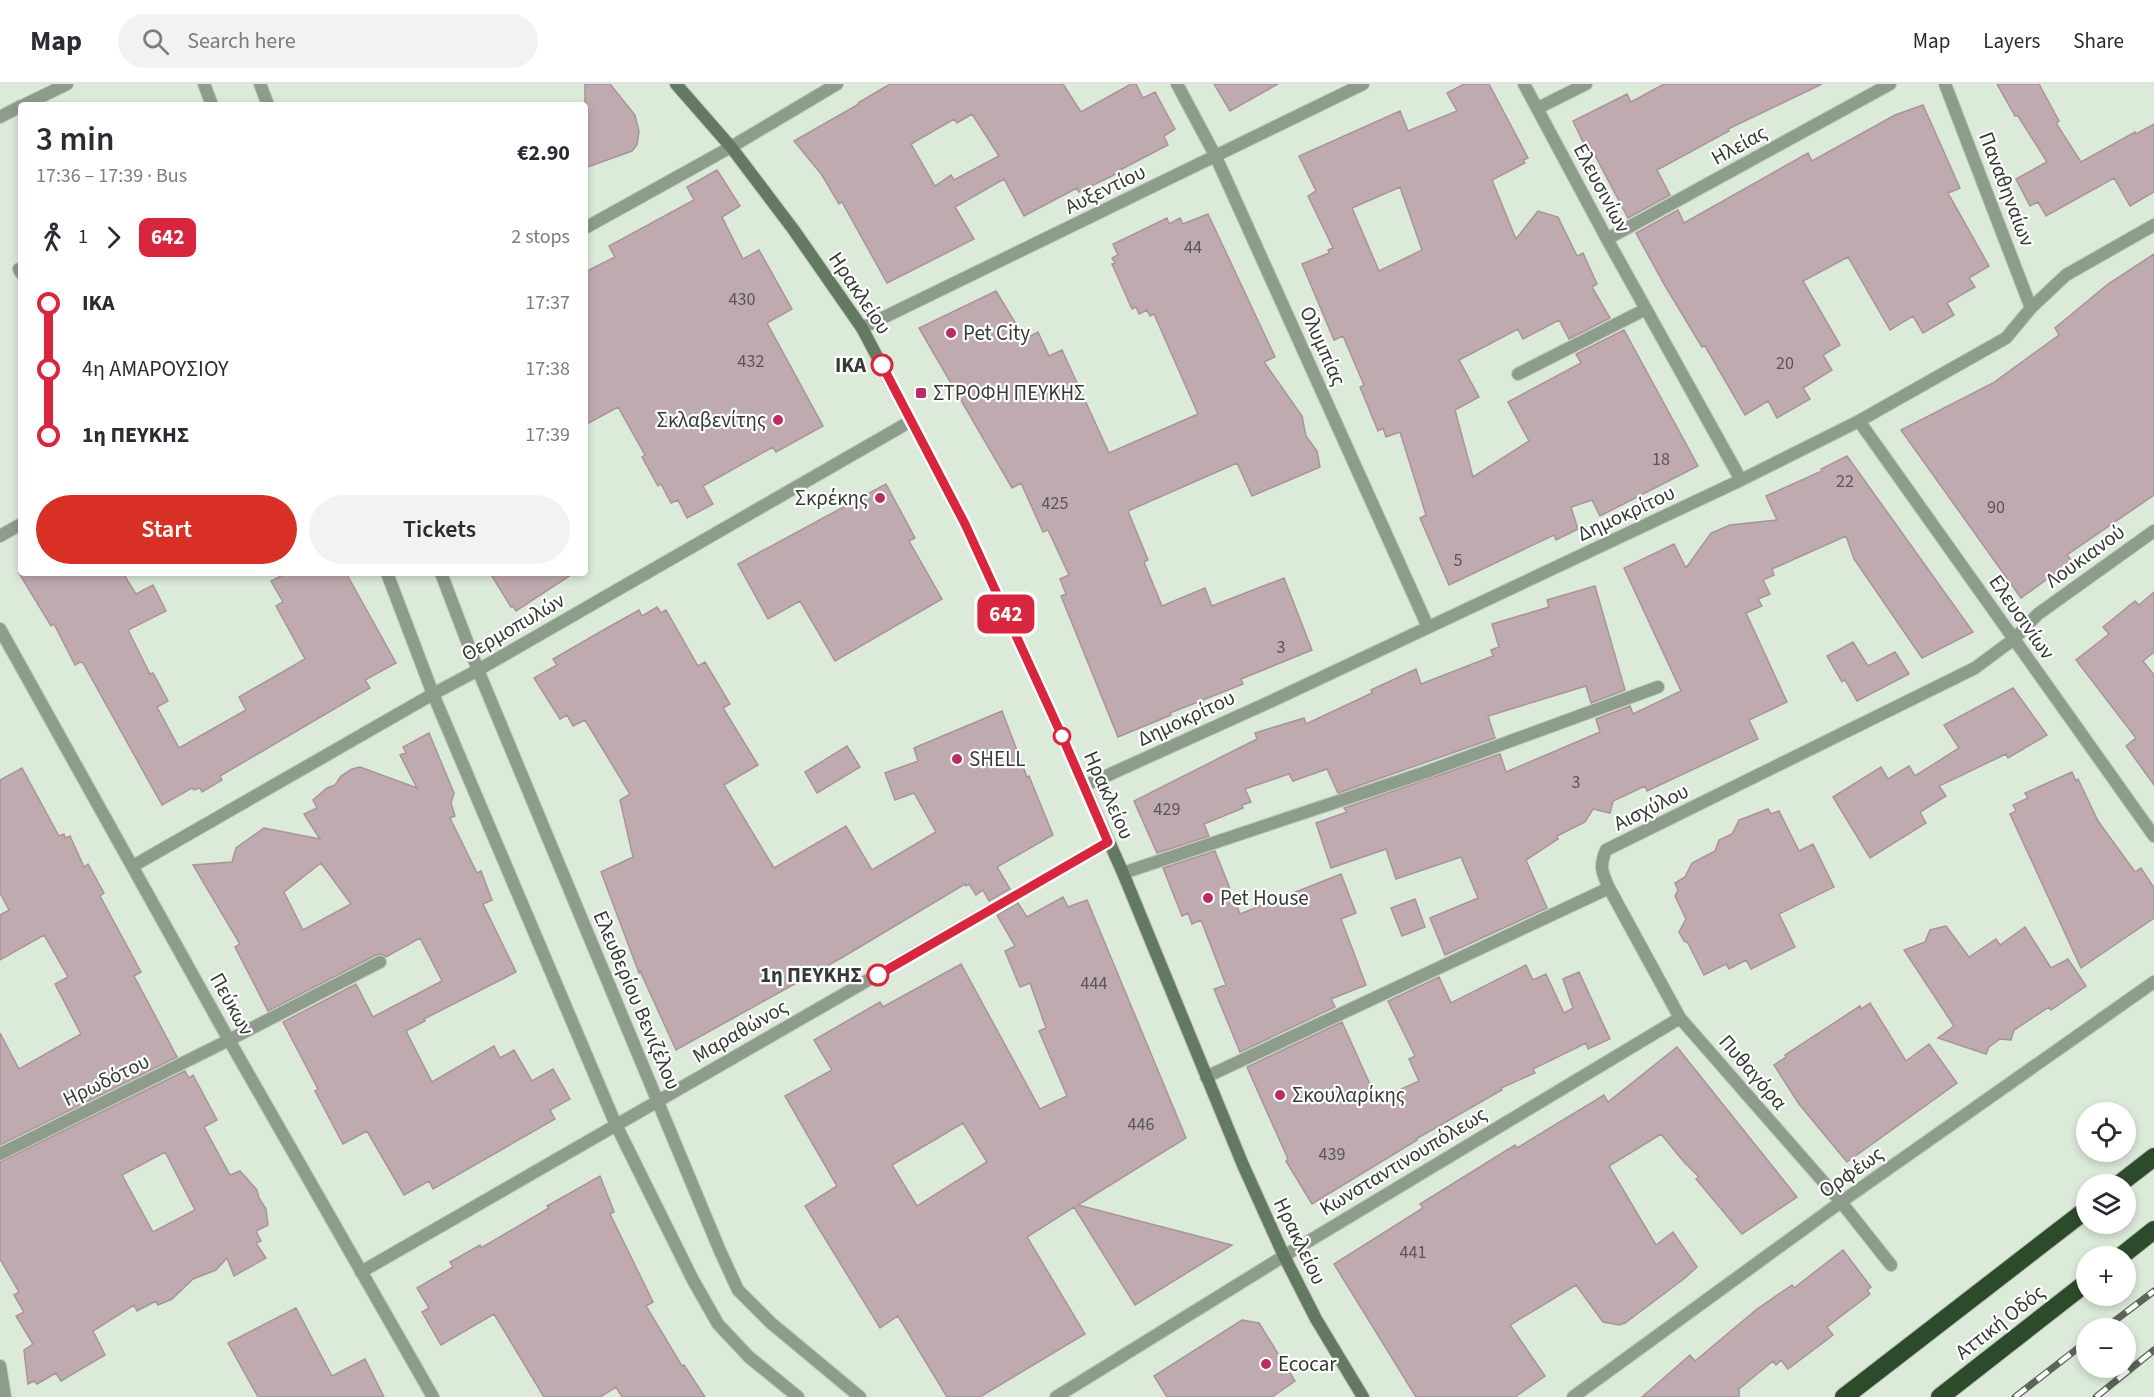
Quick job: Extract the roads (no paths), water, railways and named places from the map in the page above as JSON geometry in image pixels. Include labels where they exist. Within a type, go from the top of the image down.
[{"type":"highway","points":[[2132,1174],[2154,1157]]},
{"type":"highway","points":[[1844,1397],[2076,1218]]},
{"type":"highway","points":[[2134,1246],[2154,1230]]},
{"type":"highway","name":"Αττική Οδός","points":[[1940,1397],[2076,1291]]},
{"type":"main road","name":"Ηρακλείου","points":[[676,84],[731,147],[862,328],[965,524],[1123,873],[1206,1077],[1284,1256],[1316,1319],[1364,1397]]},
{"type":"street","points":[[30,102],[67,84]]},
{"type":"street","points":[[204,84],[211,102]]},
{"type":"street","points":[[260,84],[267,101]]},
{"type":"street","points":[[588,226],[731,147],[837,84]]},
{"type":"street","name":"Ολυμπίας","points":[[1177,84],[1215,157],[1428,627]]},
{"type":"street","name":"Αυξεντίου","points":[[862,328],[1363,84]]},
{"type":"street","name":"Ελευσινίων","points":[[1524,84],[1741,480]]},
{"type":"street","points":[[1538,108],[1586,84]]},
{"type":"street","name":"Ηλείας","points":[[1607,239],[1890,84]]},
{"type":"street","name":"Παναθηναίων","points":[[1946,84],[2031,308]]},
{"type":"street","points":[[0,117],[18,108]]},
{"type":"street","name":"Δημοκρίτου","points":[[1084,786],[1741,480],[1859,421],[2006,338],[2031,308],[2066,275],[2154,225]]},
{"type":"street","points":[[1518,374],[1646,309]]},
{"type":"street","name":"Θερμοπυλών","points":[[133,866],[911,421]]},
{"type":"street","name":"Ελευσινίων","points":[[1859,421],[2154,836]]},
{"type":"street","points":[[0,536],[18,526]]},
{"type":"street","name":"Λουκιανού","points":[[2014,639],[2038,614],[2154,531]]},
{"type":"street","points":[[388,576],[433,694],[616,1125],[693,1280],[718,1324],[749,1357],[798,1397]]},
{"type":"street","name":"Ελευθερίου Βενιζέλου","points":[[442,576],[478,670],[738,1290],[771,1323],[860,1397]]},
{"type":"street","name":"Πεύκων","points":[[0,629],[229,1040],[433,1397]]},
{"type":"street","name":"Αισχύλου","points":[[1609,888],[1601,870],[1601,861],[1606,850],[1975,669],[2014,639]]},
{"type":"street","points":[[1123,873],[1426,772],[1658,687]]},
{"type":"street","name":"Μαραθώνος","points":[[361,1272],[1108,842]]},
{"type":"street","points":[[1206,1077],[1609,888]]},
{"type":"street","name":"Πυθαγόρα","points":[[1609,888],[1680,1018],[1841,1202],[1891,1265]]},
{"type":"street","name":"Ηρωδότου","points":[[0,1154],[380,962]]},
{"type":"street","name":"Ορφέως","points":[[1573,1397],[1841,1202],[2154,982]]},
{"type":"street","name":"Κωνσταντινουπόλεως","points":[[1056,1397],[1284,1256],[1680,1018]]},
{"type":"street","points":[[0,1366],[5,1397]]},
{"type":"railway","points":[[2118,1318],[2154,1291]]},
{"type":"railway","points":[[2015,1397],[2076,1350]]},
{"type":"railway","points":[[2096,1397],[2154,1350]]},
{"type":"place","name":"Pet City","points":[[951,333]]},
{"type":"place","name":"ΙΚΑ","points":[[882,365]]},
{"type":"place","name":"ΣΤΡΟΦΗ ΠΕΥΚΗΣ","points":[[921,393]]},
{"type":"place","name":"Σκλαβενίτης","points":[[778,420]]},
{"type":"place","name":"Σκρέκης","points":[[880,498]]},
{"type":"place","name":"SHELL","points":[[957,759]]},
{"type":"place","name":"Pet House","points":[[1208,898]]},
{"type":"place","name":"1η ΠΕΥΚΗΣ","points":[[878,975]]},
{"type":"place","name":"Σκουλαρίκης","points":[[1280,1095]]},
{"type":"place","name":"Ecocar","points":[[1266,1364]]}]
